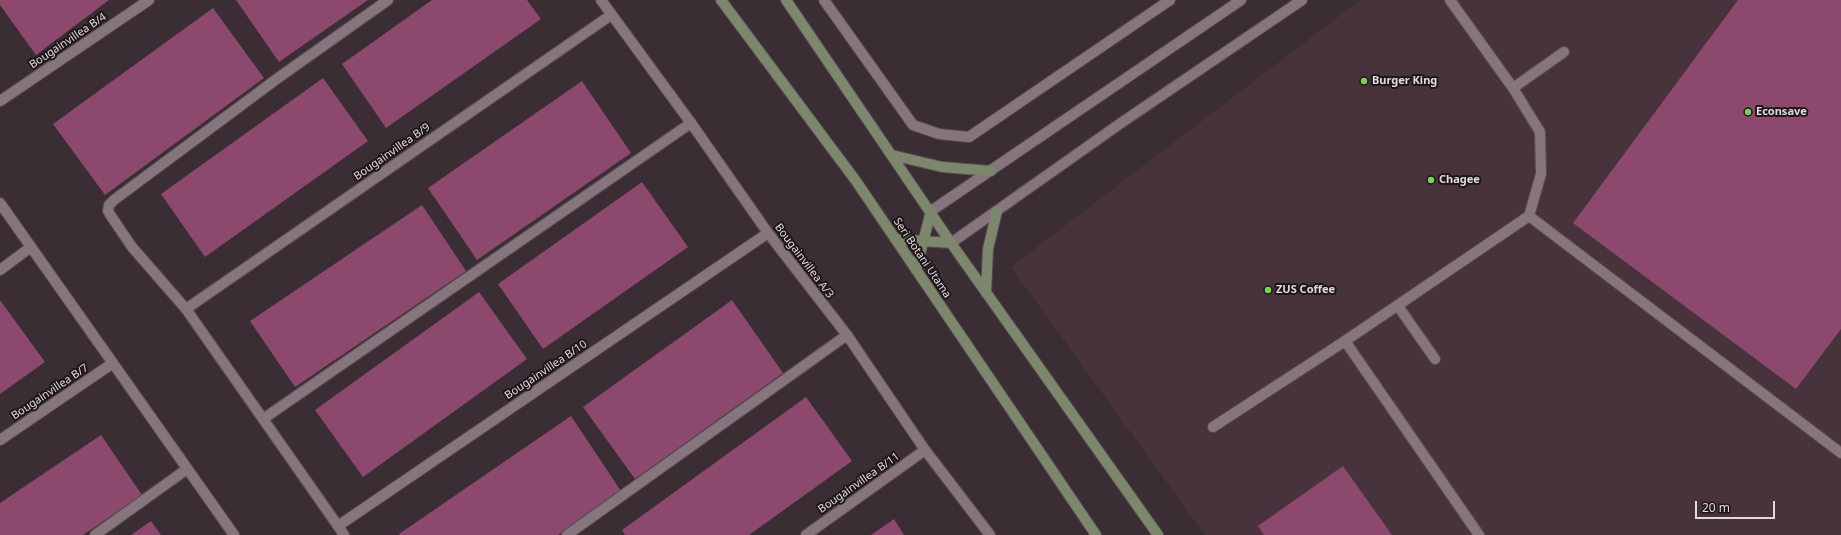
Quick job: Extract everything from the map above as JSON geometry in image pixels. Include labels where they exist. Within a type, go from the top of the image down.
[{"type":"main road","name":"Seri Botani Utama","points":[[721,0],[856,181],[1096,535]]},
{"type":"main road","points":[[786,0],[951,243],[1158,535]]},
{"type":"main road","points":[[892,155],[942,167],[991,171]]},
{"type":"main road","points":[[916,270],[930,211]]},
{"type":"main road","points":[[986,292],[988,249],[997,211]]},
{"type":"main road","points":[[896,240],[951,243]]},
{"type":"street","name":"Bougainvillea B/4","points":[[0,101],[149,0]]},
{"type":"street","points":[[344,535],[186,309],[132,247],[108,211],[109,205],[114,200],[278,78],[388,0]]},
{"type":"street","name":"Bougainvillea A/3","points":[[601,0],[691,123],[768,233],[846,335],[925,450],[990,535]]},
{"type":"street","points":[[824,0],[913,125],[939,134],[969,137],[1170,0]]},
{"type":"street","points":[[930,211],[991,171],[1240,0]]},
{"type":"street","points":[[951,243],[1121,123],[1302,0]]},
{"type":"street","points":[[1213,427],[1398,306],[1529,216],[1540,174],[1540,132],[1513,88],[1450,0]]},
{"type":"street","name":"Bougainvillea B/9","points":[[186,309],[611,15]]},
{"type":"street","points":[[1513,88],[1564,52]]},
{"type":"street","points":[[263,419],[691,123]]},
{"type":"street","points":[[0,203],[234,535]]},
{"type":"street","points":[[1529,216],[1841,453]]},
{"type":"street","name":"Bougainvillea B/10","points":[[338,526],[768,233]]},
{"type":"street","points":[[0,270],[31,247]]},
{"type":"street","points":[[1398,306],[1435,359]]},
{"type":"street","points":[[567,535],[846,335]]},
{"type":"street","points":[[1345,341],[1479,535]]},
{"type":"street","name":"Bougainvillea B/7","points":[[0,440],[113,363]]},
{"type":"street","name":"Bougainvillea B/11","points":[[806,535],[925,450]]},
{"type":"street","points":[[95,535],[187,469]]},
{"type":"shaded area","points":[[1360,0],[1841,0],[1841,535],[1205,535],[1011,267]]},
{"type":"building","points":[[0,0],[109,0],[36,55],[0,5]]},
{"type":"building","points":[[236,0],[368,0],[279,62]]},
{"type":"building","points":[[432,0],[527,0],[541,19],[386,128],[342,64]]},
{"type":"building","name":"Econsave","points":[[1738,0],[1841,0],[1841,329],[1796,389],[1573,223]]},
{"type":"building","points":[[213,8],[264,78],[105,195],[53,124]]},
{"type":"building","points":[[323,78],[368,141],[205,257],[161,194]]},
{"type":"building","points":[[582,81],[631,153],[477,260],[428,188]]},
{"type":"building","points":[[642,182],[688,247],[543,349],[498,284]]},
{"type":"building","points":[[422,205],[466,271],[295,387],[250,321]]},
{"type":"building","points":[[479,292],[527,359],[363,477],[315,410]]},
{"type":"building","points":[[0,300],[45,362],[0,394]]},
{"type":"building","points":[[732,300],[783,373],[635,479],[583,407]]},
{"type":"building","points":[[806,397],[852,461],[749,535],[625,535],[622,530]]},
{"type":"building","points":[[571,416],[621,491],[558,535],[399,534]]},
{"type":"building","points":[[101,435],[142,495],[83,535],[0,535],[0,503]]},
{"type":"building","points":[[1343,466],[1392,535],[1264,535],[1258,526]]},
{"type":"building","points":[[894,519],[904,535],[871,535]]},
{"type":"building","points":[[151,521],[161,535],[131,535]]},
{"type":"place","name":"Burger King","points":[[1364,81]]},
{"type":"place","name":"Econsave","points":[[1748,112]]},
{"type":"place","name":"Chagee","points":[[1431,180]]},
{"type":"place","name":"ZUS Coffee","points":[[1268,290]]}]
